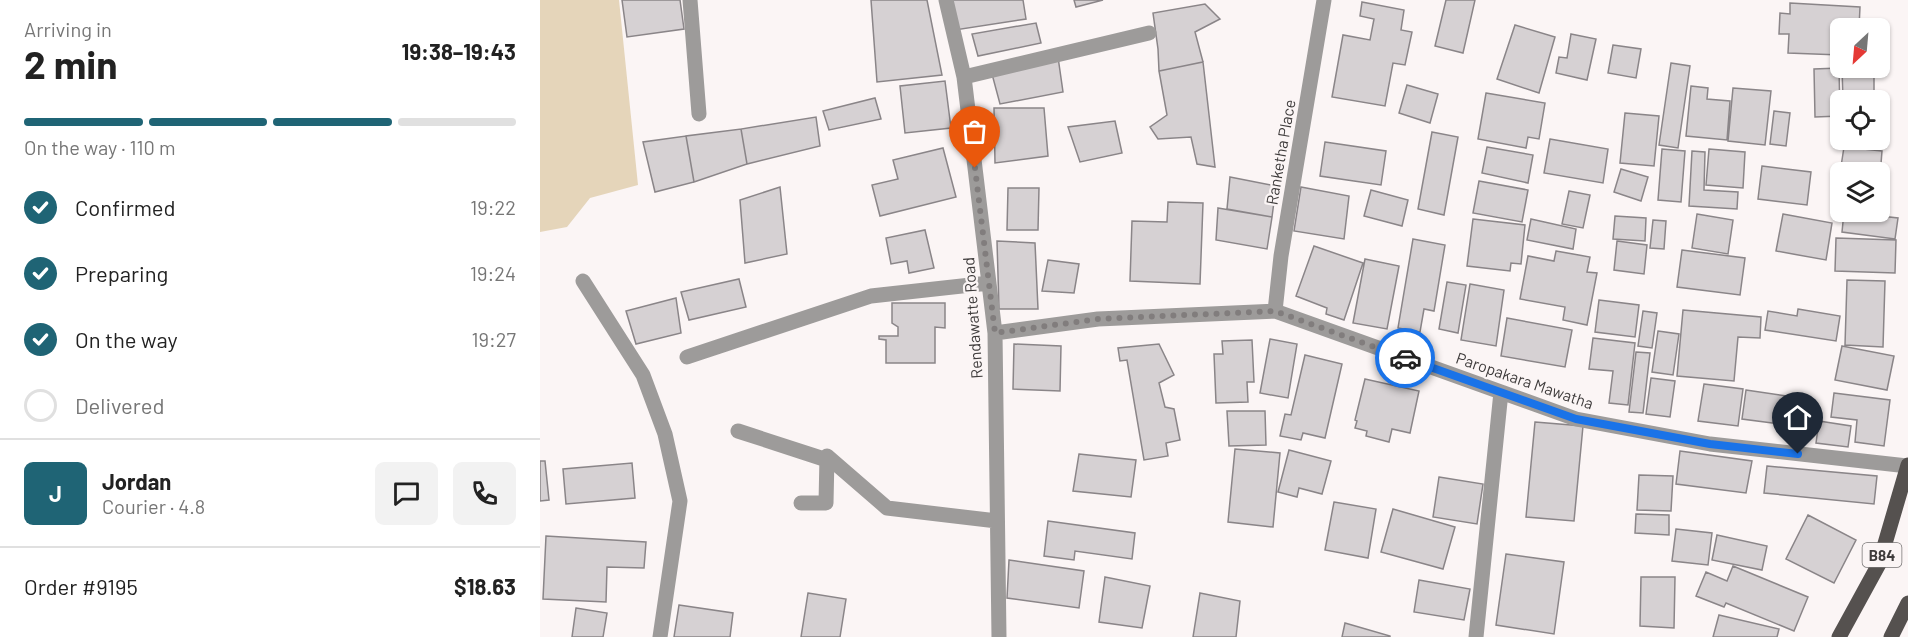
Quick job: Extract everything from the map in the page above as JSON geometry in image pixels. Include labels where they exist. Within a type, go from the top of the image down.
[{"type":"main road","name":"B84","points":[[1839,637],[1879,564],[1908,466]]},
{"type":"main road","points":[[1891,637],[1908,603]]},
{"type":"street","points":[[690,0],[699,114]]},
{"type":"street","name":"Rendawatte Road","points":[[946,0],[964,77],[995,333],[999,637]]},
{"type":"street","name":"Ranketha Place","points":[[1275,311],[1281,256],[1324,0]]},
{"type":"street","points":[[964,77],[1149,33]]},
{"type":"street","points":[[583,281],[643,375],[665,434],[680,501],[660,637]]},
{"type":"street","points":[[687,357],[871,296],[989,283]]},
{"type":"street","name":"Paropakara Mawatha","points":[[995,333],[1098,319],[1275,311],[1576,419],[1710,444],[1908,466]]},
{"type":"street","points":[[1476,637],[1502,392]]},
{"type":"street","points":[[738,431],[827,460]]},
{"type":"street","points":[[801,503],[826,503],[827,456],[887,508],[997,522]]},
{"type":"shaded area","points":[[540,0],[619,0],[638,185],[590,198],[567,227],[540,232]]},
{"type":"building","points":[[622,0],[680,0],[684,29],[627,37]]},
{"type":"building","points":[[871,0],[927,0],[942,75],[877,82]]},
{"type":"building","points":[[949,0],[1023,0],[1026,19],[955,30]]},
{"type":"building","points":[[1074,0],[1103,0],[1076,7]]},
{"type":"building","points":[[1446,0],[1475,0],[1463,53],[1435,46]]},
{"type":"building","points":[[1362,2],[1404,10],[1401,30],[1412,32],[1405,65],[1393,63],[1385,106],[1332,97],[1343,35],[1370,40],[1374,19],[1360,16]]},
{"type":"building","points":[[1790,3],[1860,7],[1859,18],[1830,18],[1830,55],[1788,53],[1789,34],[1779,34],[1780,13],[1790,14]]},
{"type":"building","points":[[1205,4],[1220,19],[1195,32],[1203,62],[1159,71],[1153,13]]},
{"type":"building","points":[[1036,23],[1041,43],[978,56],[972,34]]},
{"type":"building","points":[[1515,25],[1555,37],[1539,93],[1497,79]]},
{"type":"building","points":[[1571,34],[1596,39],[1587,80],[1556,73],[1559,57],[1567,58]]},
{"type":"building","points":[[1613,45],[1641,49],[1636,78],[1608,73]]},
{"type":"building","points":[[1058,57],[1063,92],[1000,104],[992,74]]},
{"type":"building","points":[[1203,62],[1215,167],[1197,164],[1191,137],[1158,139],[1150,127],[1167,115],[1159,71]]},
{"type":"building","points":[[1671,63],[1690,66],[1678,148],[1659,145]]},
{"type":"building","points":[[1830,68],[1830,78],[1839,78],[1839,90],[1830,90],[1830,116],[1815,117],[1814,69]]},
{"type":"building","points":[[1842,78],[1874,78],[1874,90],[1843,90]]},
{"type":"building","points":[[945,81],[951,128],[905,133],[900,86]]},
{"type":"building","points":[[1407,85],[1438,94],[1430,123],[1399,113]]},
{"type":"building","points":[[1691,86],[1708,88],[1707,99],[1730,101],[1727,140],[1686,136]]},
{"type":"building","points":[[1733,88],[1771,91],[1765,145],[1728,141]]},
{"type":"building","points":[[1486,93],[1545,103],[1539,139],[1528,137],[1526,148],[1478,139]]},
{"type":"building","points":[[875,98],[881,119],[829,130],[823,111]]},
{"type":"building","points":[[994,108],[1044,108],[1048,156],[995,163]]},
{"type":"building","points":[[1774,111],[1790,113],[1786,146],[1770,144]]},
{"type":"building","points":[[1625,113],[1659,116],[1654,166],[1620,163]]},
{"type":"building","points":[[816,117],[820,146],[747,164],[741,129]]},
{"type":"building","points":[[1115,121],[1122,153],[1080,162],[1068,127]]},
{"type":"building","points":[[741,129],[747,164],[694,182],[686,136]]},
{"type":"building","points":[[1432,132],[1458,137],[1444,215],[1418,209]]},
{"type":"building","points":[[686,136],[694,182],[655,192],[643,142]]},
{"type":"building","points":[[1550,139],[1608,149],[1603,183],[1544,173]]},
{"type":"building","points":[[1325,142],[1386,151],[1381,185],[1320,176]]},
{"type":"building","points":[[1487,147],[1533,155],[1528,183],[1482,173]]},
{"type":"building","points":[[943,148],[956,197],[880,216],[872,185],[898,179],[893,160]]},
{"type":"building","points":[[1662,149],[1685,151],[1681,202],[1658,200]]},
{"type":"building","points":[[1709,149],[1745,152],[1743,188],[1706,185]]},
{"type":"building","points":[[1844,150],[1882,151],[1881,162],[1842,162]]},
{"type":"building","points":[[1692,151],[1705,152],[1704,190],[1738,192],[1737,209],[1689,206]]},
{"type":"building","points":[[1762,166],[1811,172],[1807,205],[1758,199]]},
{"type":"building","points":[[1621,169],[1648,177],[1641,201],[1614,192]]},
{"type":"building","points":[[1230,177],[1276,186],[1272,217],[1227,209]]},
{"type":"building","points":[[1479,181],[1528,190],[1522,222],[1473,213]]},
{"type":"building","points":[[780,187],[787,254],[745,263],[740,200]]},
{"type":"building","points":[[1301,187],[1349,196],[1344,239],[1294,231]]},
{"type":"building","points":[[1008,188],[1039,188],[1038,230],[1007,230]]},
{"type":"building","points":[[1371,190],[1408,200],[1402,226],[1364,216]]},
{"type":"building","points":[[1569,191],[1590,195],[1583,228],[1562,224]]},
{"type":"building","points":[[1168,202],[1203,203],[1200,284],[1130,281],[1132,221],[1167,222]]},
{"type":"building","points":[[1218,208],[1272,217],[1267,249],[1216,240]]},
{"type":"building","points":[[1697,214],[1733,220],[1728,254],[1692,248]]},
{"type":"building","points":[[1783,214],[1832,223],[1826,260],[1776,251]]},
{"type":"building","points":[[1615,216],[1646,218],[1645,241],[1613,239]]},
{"type":"building","points":[[1890,217],[1898,218],[1895,239],[1842,232],[1843,222],[1890,222]]},
{"type":"building","points":[[1473,219],[1525,225],[1521,264],[1511,263],[1510,271],[1467,266]]},
{"type":"building","points":[[1531,219],[1576,229],[1573,249],[1527,240]]},
{"type":"building","points":[[1653,220],[1666,221],[1664,249],[1650,248]]},
{"type":"building","points":[[925,230],[934,268],[909,273],[907,261],[891,264],[886,238]]},
{"type":"building","points":[[1836,238],[1896,240],[1895,273],[1835,271]]},
{"type":"building","points":[[1413,239],[1445,245],[1434,311],[1424,309],[1420,332],[1398,328]]},
{"type":"building","points":[[997,241],[1035,243],[1038,309],[999,309]]},
{"type":"building","points":[[1617,241],[1647,245],[1644,274],[1614,270]]},
{"type":"building","points":[[1314,246],[1363,263],[1344,320],[1326,314],[1327,308],[1296,296]]},
{"type":"building","points":[[1682,250],[1745,258],[1740,295],[1677,287]]},
{"type":"building","points":[[1556,251],[1590,257],[1587,272],[1597,273],[1587,325],[1563,320],[1565,307],[1520,299],[1528,256],[1554,261]]},
{"type":"building","points":[[1365,259],[1399,266],[1387,329],[1353,323]]},
{"type":"building","points":[[1048,260],[1079,264],[1074,293],[1042,291]]},
{"type":"building","points":[[739,279],[746,307],[689,320],[681,292]]},
{"type":"building","points":[[1847,280],[1885,281],[1883,347],[1845,345]]},
{"type":"building","points":[[1447,282],[1466,285],[1458,333],[1439,329]]},
{"type":"building","points":[[1470,284],[1504,290],[1496,346],[1461,340]]},
{"type":"building","points":[[676,298],[681,333],[636,344],[626,311]]},
{"type":"building","points":[[1599,300],[1639,305],[1635,337],[1595,332]]},
{"type":"building","points":[[892,303],[945,303],[945,328],[935,327],[935,363],[886,363],[886,340],[879,339],[879,336],[898,336],[898,327],[892,323]]},
{"type":"building","points":[[1798,309],[1840,316],[1836,341],[1765,330],[1768,311],[1797,316]]},
{"type":"building","points":[[1683,310],[1761,317],[1760,338],[1738,337],[1734,381],[1677,376]]},
{"type":"building","points":[[1643,311],[1657,313],[1652,348],[1638,346]]},
{"type":"building","points":[[1507,318],[1572,330],[1565,367],[1501,356]]},
{"type":"building","points":[[1658,331],[1679,334],[1673,375],[1652,372]]},
{"type":"building","points":[[1593,338],[1635,343],[1628,405],[1609,403],[1613,371],[1589,369]]},
{"type":"building","points":[[1270,339],[1297,344],[1288,398],[1260,393]]},
{"type":"building","points":[[1252,340],[1254,382],[1247,382],[1248,402],[1216,403],[1214,354],[1223,354],[1222,341]]},
{"type":"building","points":[[1014,344],[1061,346],[1060,391],[1013,389]]},
{"type":"building","points":[[1159,344],[1174,375],[1159,383],[1165,407],[1174,409],[1180,440],[1166,443],[1168,456],[1144,460],[1127,360],[1120,361],[1118,348]]},
{"type":"building","points":[[1842,346],[1894,356],[1887,390],[1835,380]]},
{"type":"building","points":[[1636,352],[1650,353],[1643,413],[1629,412]]},
{"type":"building","points":[[1305,355],[1342,364],[1325,438],[1303,433],[1301,440],[1280,436],[1285,414],[1291,415]]},
{"type":"building","points":[[1651,378],[1675,381],[1670,417],[1646,414]]},
{"type":"building","points":[[1365,379],[1419,391],[1410,433],[1392,429],[1389,442],[1366,436],[1367,431],[1355,428]]},
{"type":"building","points":[[1704,384],[1743,389],[1738,426],[1698,421]]},
{"type":"building","points":[[1746,390],[1813,400],[1809,428],[1742,419]]},
{"type":"building","points":[[1834,393],[1890,400],[1884,446],[1855,442],[1857,420],[1831,417]]},
{"type":"building","points":[[1227,411],[1265,411],[1266,445],[1229,446]]},
{"type":"building","points":[[1819,421],[1851,426],[1848,447],[1816,443]]},
{"type":"building","points":[[1535,422],[1583,426],[1574,521],[1526,517]]},
{"type":"building","points":[[1235,449],[1280,453],[1273,527],[1228,522]]},
{"type":"building","points":[[1289,450],[1331,461],[1322,494],[1299,488],[1297,497],[1278,492]]},
{"type":"building","points":[[1680,451],[1752,461],[1746,493],[1676,484]]},
{"type":"building","points":[[1079,454],[1136,460],[1131,497],[1073,491]]},
{"type":"building","points":[[540,461],[545,461],[549,500],[540,501]]},
{"type":"building","points":[[632,463],[635,498],[566,504],[563,469]]},
{"type":"building","points":[[1767,466],[1877,476],[1874,504],[1764,493]]},
{"type":"building","points":[[1639,475],[1673,476],[1671,511],[1637,510]]},
{"type":"building","points":[[1439,477],[1483,484],[1477,524],[1433,517]]},
{"type":"building","points":[[1334,502],[1376,509],[1368,558],[1325,550]]},
{"type":"building","points":[[1393,509],[1455,527],[1443,569],[1381,552]]},
{"type":"building","points":[[1636,514],[1669,515],[1669,535],[1635,533]]},
{"type":"building","points":[[1808,515],[1856,540],[1834,583],[1786,559]]},
{"type":"building","points":[[1048,521],[1135,533],[1132,559],[1075,551],[1074,560],[1044,556]]},
{"type":"building","points":[[1676,529],[1712,533],[1708,565],[1672,561]]},
{"type":"building","points":[[1717,535],[1767,546],[1762,570],[1712,560]]},
{"type":"building","points":[[546,536],[646,542],[644,568],[607,567],[606,602],[543,599]]},
{"type":"building","points":[[1506,554],[1564,562],[1554,634],[1496,625]]},
{"type":"building","points":[[1009,560],[1084,571],[1079,608],[1007,598]]},
{"type":"building","points":[[1733,566],[1808,597],[1794,631],[1726,603],[1724,607],[1696,596],[1706,572],[1727,581]]},
{"type":"building","points":[[1105,577],[1150,586],[1142,628],[1099,622]]},
{"type":"building","points":[[1641,577],[1675,577],[1674,628],[1640,626]]},
{"type":"building","points":[[1419,580],[1470,589],[1464,620],[1414,612]]},
{"type":"building","points":[[808,593],[846,599],[840,637],[801,637]]},
{"type":"building","points":[[1200,593],[1240,601],[1236,637],[1193,637]]},
{"type":"building","points":[[679,605],[733,613],[730,637],[674,637]]},
{"type":"building","points":[[576,608],[607,613],[603,637],[572,637]]},
{"type":"building","points":[[1719,615],[1779,629],[1777,637],[1713,637]]},
{"type":"building","points":[[1345,623],[1390,636],[1390,637],[1342,637]]},
{"type":"way so far","points":[[975,168],[995,333],[1098,319],[1275,311],[1405,358]]},
{"type":"route","points":[[1405,358],[1576,419],[1710,444],[1798,454]]}]
